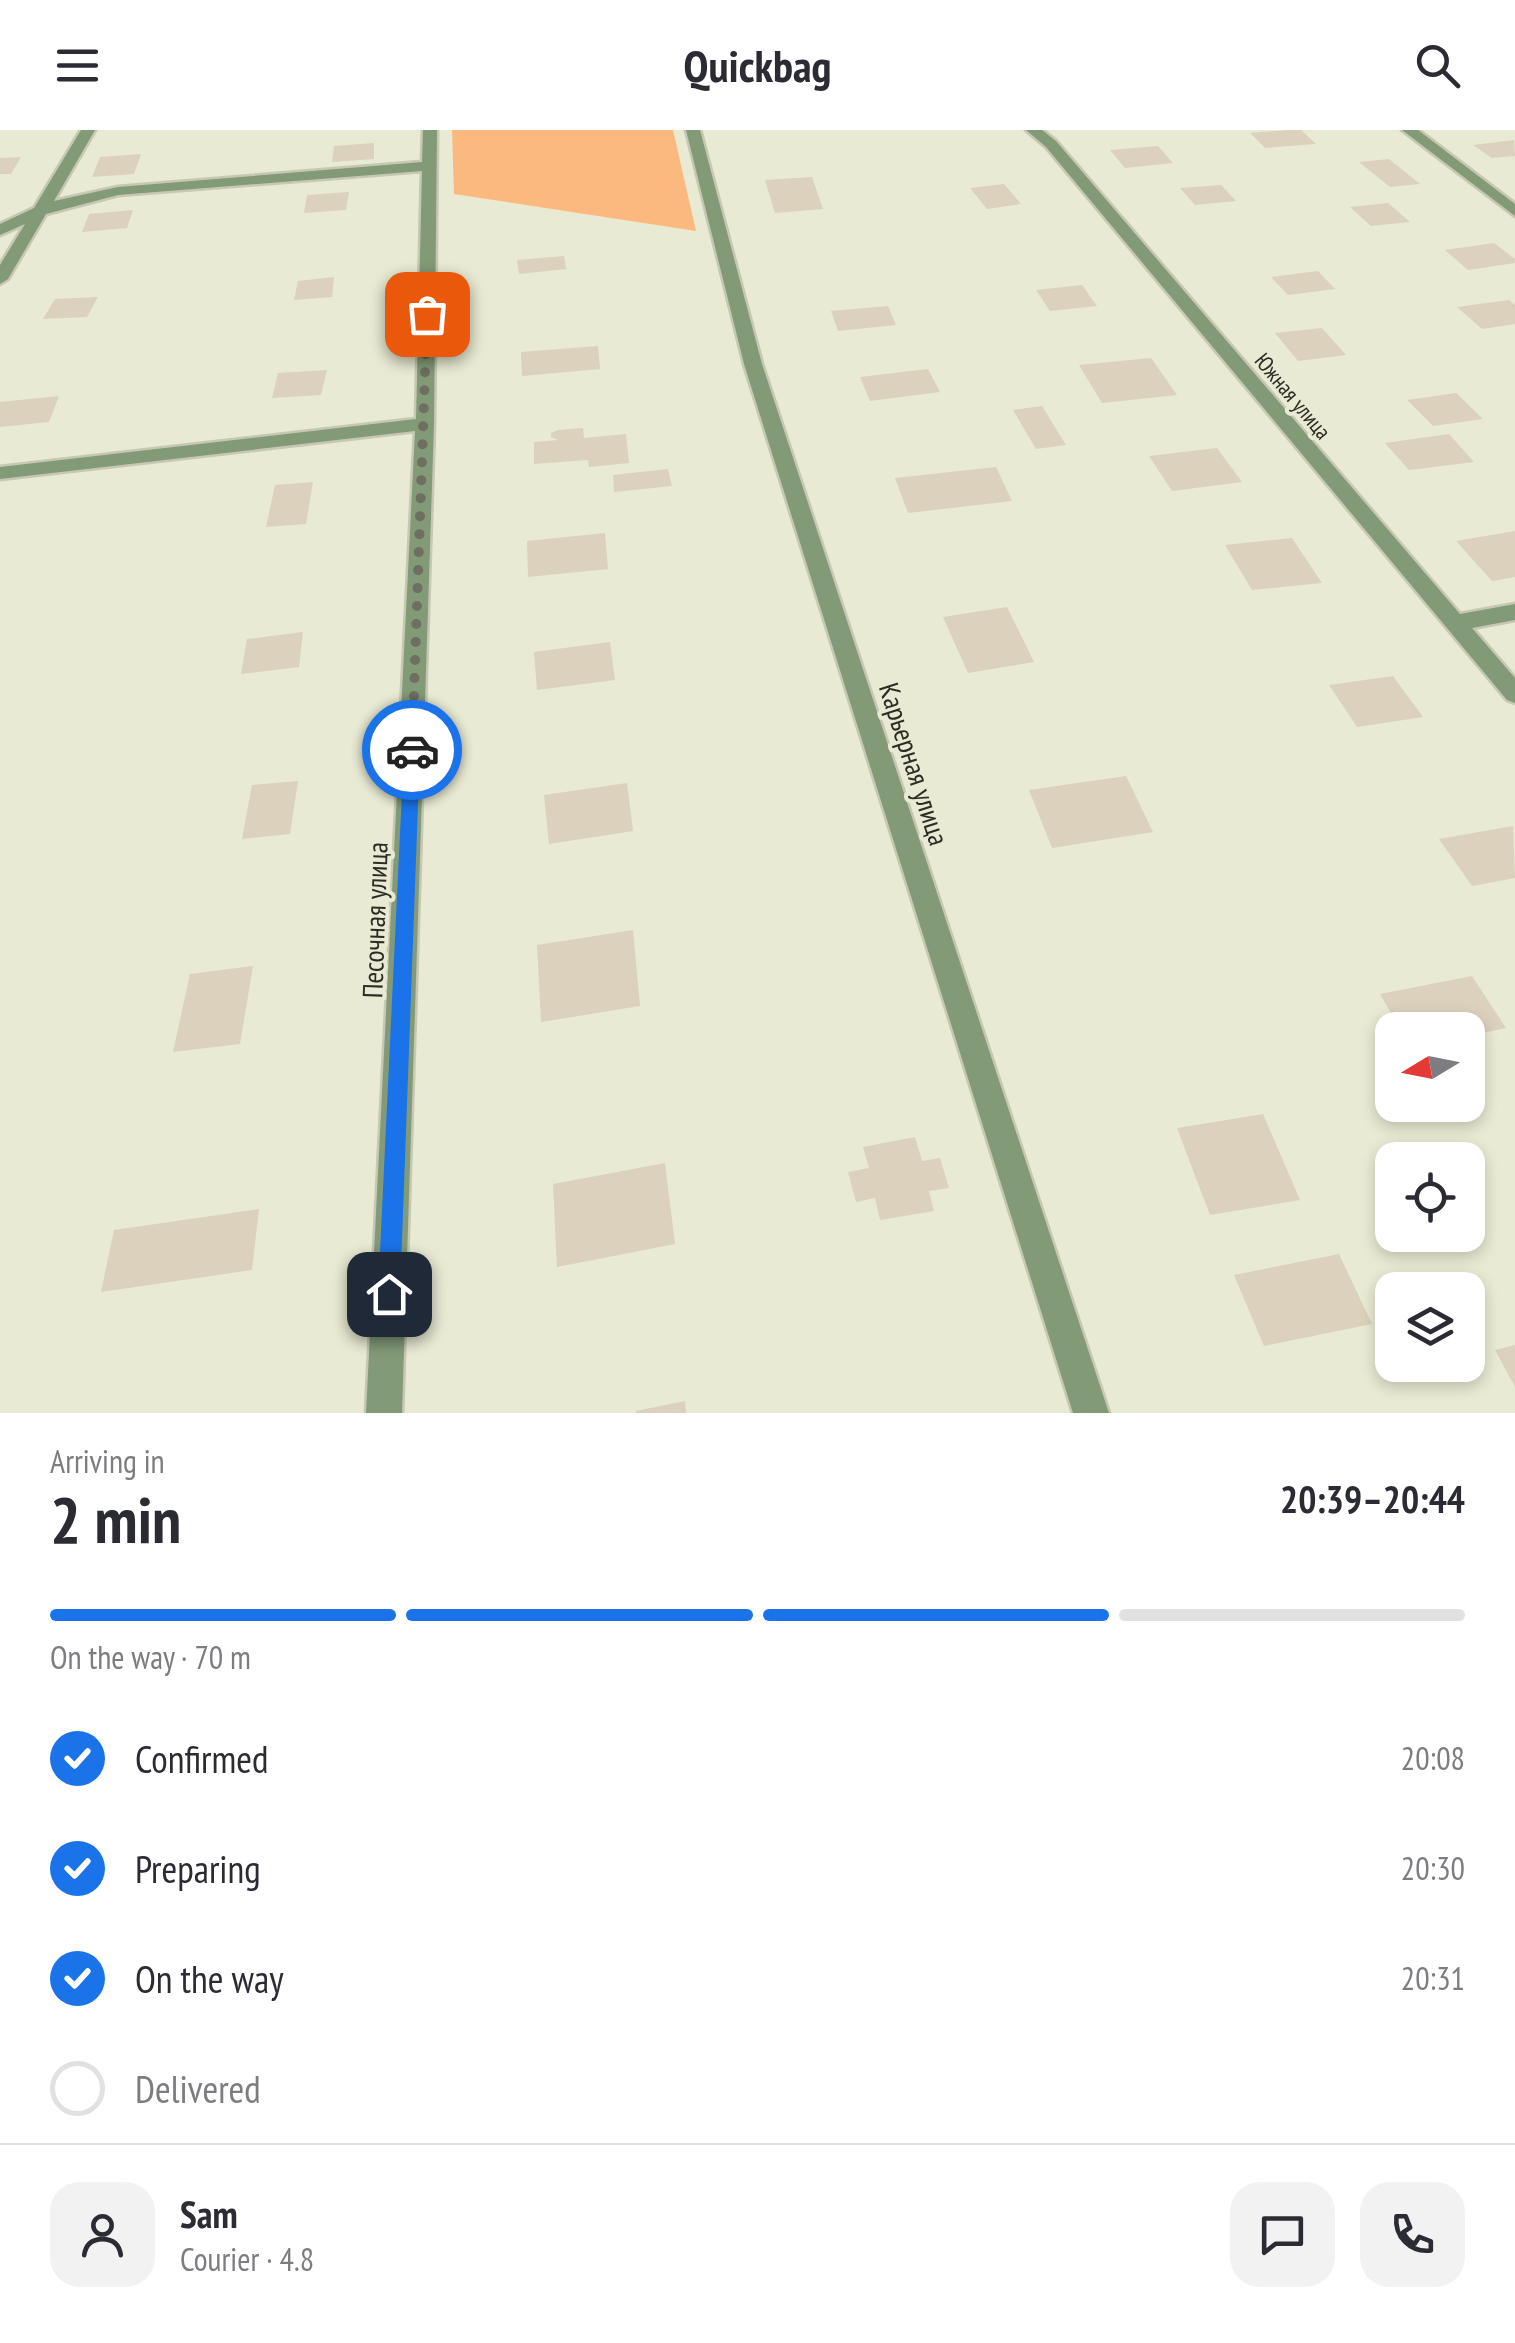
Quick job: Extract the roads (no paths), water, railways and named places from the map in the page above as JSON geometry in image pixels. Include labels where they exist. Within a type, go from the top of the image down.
[{"type":"street","points":[[0,278],[88,130]]},
{"type":"street","name":"Песочная улица","points":[[384,1413],[425,424],[430,130]]},
{"type":"street","name":"Карьерная улица","points":[[693,130],[754,364],[1090,1413]]},
{"type":"street","name":"Южная улица","points":[[1034,130],[1051,144],[1515,694]]},
{"type":"street","points":[[1409,130],[1515,211]]},
{"type":"street","points":[[0,230],[38,213],[118,191],[430,166]]},
{"type":"street","points":[[0,473],[425,424]]},
{"type":"street","points":[[1455,622],[1515,612]]}]
